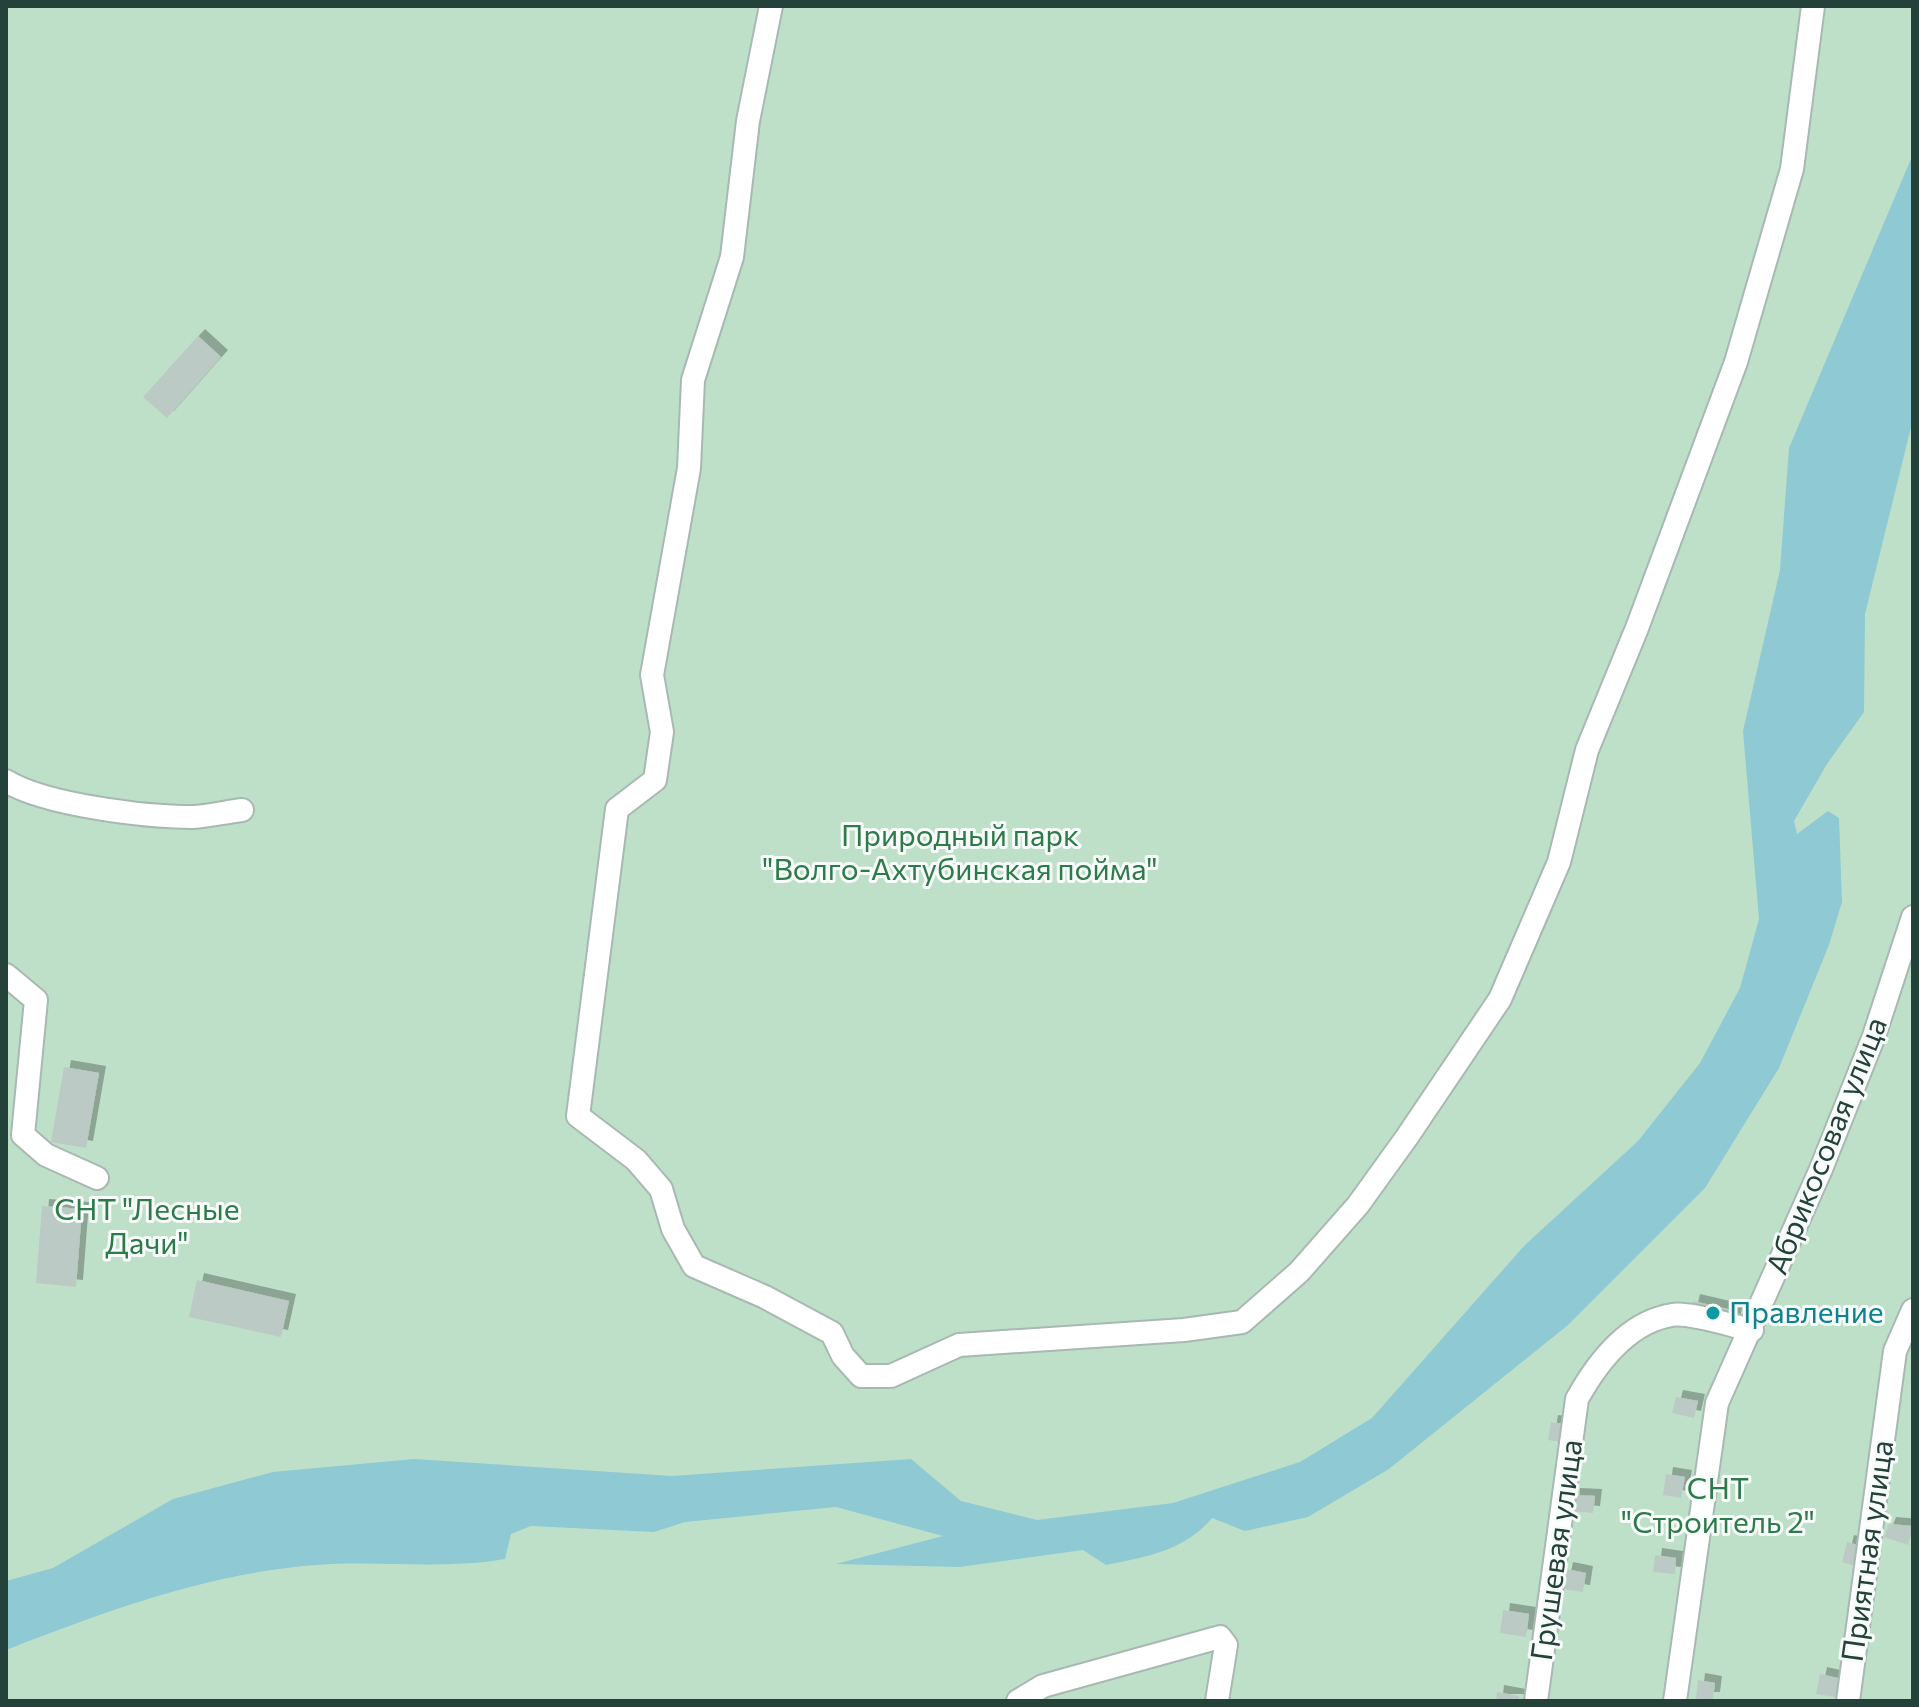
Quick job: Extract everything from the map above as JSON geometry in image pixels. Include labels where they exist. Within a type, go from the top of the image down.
[{"type":"street","points":[[771,6],[748,121],[732,257],[693,380],[689,468],[652,675],[662,732],[655,780],[617,809],[578,1116],[636,1160],[661,1189],[673,1229],[694,1266],[765,1297],[832,1333],[843,1356],[861,1376],[891,1376],[959,1345],[1184,1330],[1242,1322],[1309,1261],[1358,1205],[1500,999],[1559,862],[1587,750],[1736,362],[1792,169],[1813,6]]},
{"type":"street","points":[[10,790],[88,807],[193,817],[242,810]]},
{"type":"street","name":"Абрикосовая улица","points":[[1675,1701],[1717,1403],[1752,1330],[1874,1036],[1913,917]]},
{"type":"street","points":[[6,975],[36,1000],[23,1135],[46,1155],[97,1178]]},
{"type":"street","name":"Приятная улица","points":[[1848,1701],[1895,1351],[1913,1310]]},
{"type":"street","name":"Грушевая улица","points":[[1536,1701],[1577,1399],[1596,1366],[1631,1333],[1673,1315],[1752,1330]]},
{"type":"street","points":[[1018,1701],[1043,1686],[1220,1637],[1226,1645],[1217,1701]]},
{"type":"green space","name":"Природный парк \"Волго-Ахтубинская пойма\"","points":[[6,6],[1913,6],[1913,1701],[6,1701]]},
{"type":"water","points":[[1913,154],[1913,419],[1865,614],[1864,712],[1827,764],[1794,821],[1797,834],[1828,811],[1839,818],[1842,902],[1829,945],[1779,1068],[1705,1188],[1568,1325],[1389,1469],[1308,1517],[1245,1531],[1212,1518],[1189,1538],[1164,1551],[1106,1565],[1083,1550],[959,1567],[836,1564],[943,1536],[836,1507],[685,1522],[654,1532],[531,1526],[511,1534],[505,1559],[458,1564],[316,1565],[236,1576],[120,1608],[6,1650],[6,1581],[53,1568],[173,1499],[273,1472],[414,1459],[672,1476],[911,1459],[961,1501],[1037,1520],[1173,1503],[1300,1462],[1372,1418],[1524,1246],[1638,1141],[1700,1063],[1740,988],[1759,919],[1743,731],[1780,570],[1789,448]]},
{"type":"building","points":[[198,336],[221,357],[167,418],[143,397]]},
{"type":"building","points":[[64,1067],[99,1073],[86,1148],[51,1142]]},
{"type":"building","points":[[42,1206],[82,1209],[76,1287],[36,1283]]},
{"type":"building","points":[[197,1280],[289,1301],[281,1337],[189,1317]]},
{"type":"building","name":"Правление","points":[[1693,1301],[1736,1311],[1733,1324],[1690,1314]]},
{"type":"building","points":[[1676,1397],[1698,1401],[1694,1418],[1672,1413]]},
{"type":"building","points":[[1551,1422],[1565,1424],[1562,1442],[1548,1440]]},
{"type":"building","points":[[1666,1474],[1685,1477],[1681,1498],[1663,1495]]},
{"type":"building","points":[[1573,1495],[1595,1496],[1593,1513],[1572,1511]]},
{"type":"building","points":[[1889,1524],[1913,1526],[1908,1545],[1884,1537]]},
{"type":"building","points":[[1847,1542],[1861,1546],[1855,1566],[1842,1562]]},
{"type":"building","points":[[1655,1555],[1676,1558],[1675,1574],[1653,1572]]},
{"type":"building","points":[[1566,1569],[1586,1573],[1583,1592],[1562,1589]]},
{"type":"building","points":[[1503,1610],[1529,1614],[1526,1637],[1500,1633]]},
{"type":"building","points":[[1820,1674],[1842,1679],[1841,1698],[1816,1694]]},
{"type":"building","points":[[1698,1680],[1715,1683],[1713,1699],[1696,1699]]},
{"type":"building","points":[[1497,1692],[1519,1696],[1518,1701],[1496,1701]]},
{"type":"place","name":"Правление","points":[[1713,1313]]},
{"type":"park label","name":"СНТ \"Лесные Дачи\"","points":[[147,1227]]},
{"type":"park label","name":"СНТ \"Строитель 2\"","points":[[1718,1506]]}]
